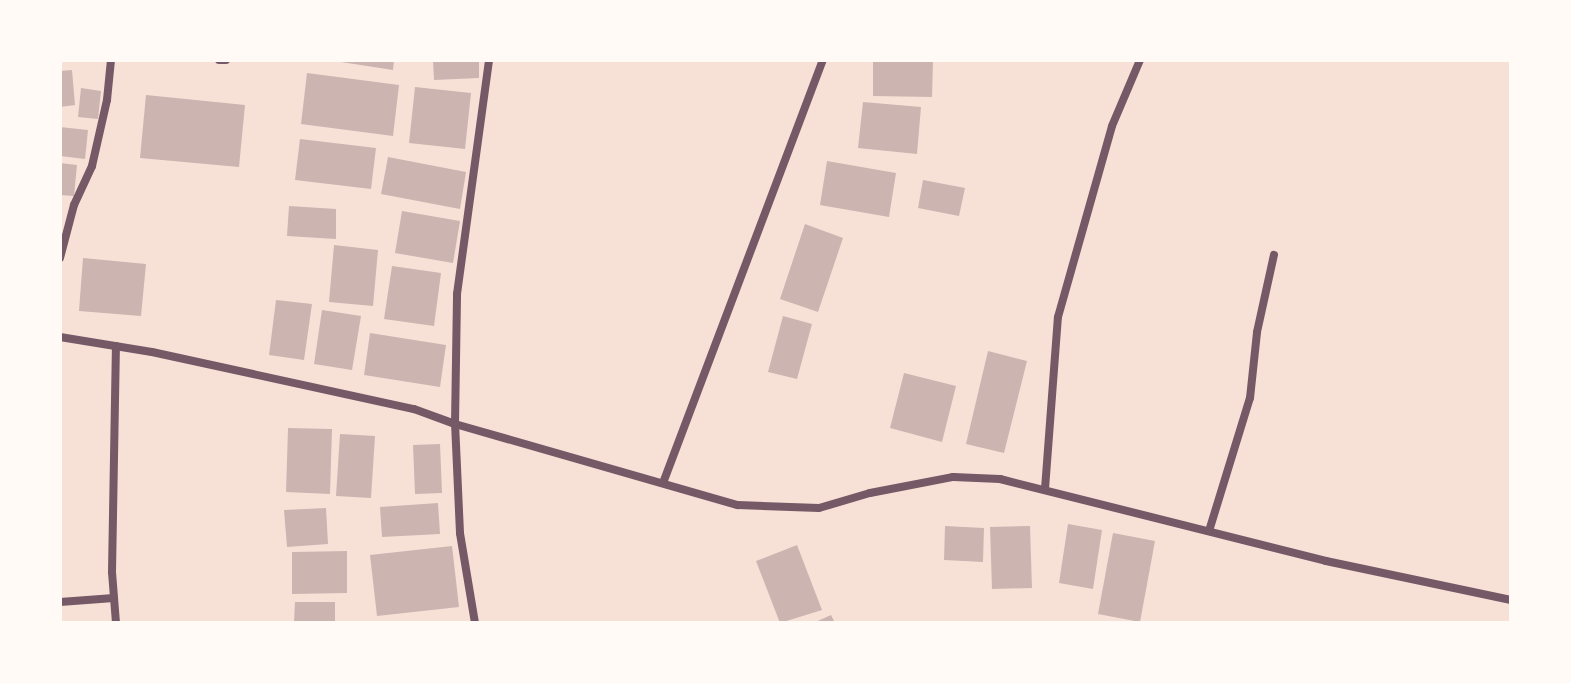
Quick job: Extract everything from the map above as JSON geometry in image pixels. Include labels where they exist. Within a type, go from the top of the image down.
[{"type":"street","points":[[60,258],[74,205],[92,166],[107,100],[111,60]]},
{"type":"street","points":[[219,60],[226,60]]},
{"type":"street","points":[[475,623],[460,533],[455,424],[457,294],[489,60]]},
{"type":"street","points":[[663,483],[823,60]]},
{"type":"street","points":[[1045,489],[1058,317],[1112,126],[1140,60]]},
{"type":"street","points":[[1209,531],[1250,398],[1257,332],[1274,255]]},
{"type":"street","points":[[60,337],[414,409],[455,424],[738,505],[819,508],[870,493],[953,477],[1000,479],[1326,561],[1511,600]]},
{"type":"street","points":[[116,346],[116,623]]},
{"type":"street","points":[[60,602],[114,598]]},
{"type":"building","points":[[328,60],[394,60],[393,70]]},
{"type":"building","points":[[433,60],[479,60],[479,78],[434,80]]},
{"type":"building","points":[[873,60],[933,61],[932,97],[873,96]]},
{"type":"building","points":[[72,70],[75,105],[60,107],[60,71]]},
{"type":"building","points":[[307,73],[399,85],[393,136],[301,124]]},
{"type":"building","points":[[415,87],[471,93],[465,149],[409,143]]},
{"type":"building","points":[[81,88],[101,91],[98,119],[78,117]]},
{"type":"building","points":[[146,95],[245,105],[239,167],[140,158]]},
{"type":"building","points":[[863,102],[921,107],[917,154],[858,148]]},
{"type":"building","points":[[60,127],[88,130],[85,159],[60,156]]},
{"type":"building","points":[[300,139],[376,148],[371,189],[295,180]]},
{"type":"building","points":[[388,157],[466,172],[460,209],[381,194]]},
{"type":"building","points":[[827,161],[896,173],[889,217],[820,205]]},
{"type":"building","points":[[60,163],[77,165],[74,196],[60,195]]},
{"type":"building","points":[[923,180],[965,188],[959,216],[918,208]]},
{"type":"building","points":[[289,206],[336,209],[336,239],[287,236]]},
{"type":"building","points":[[402,211],[460,221],[453,263],[395,253]]},
{"type":"building","points":[[805,224],[843,238],[818,312],[780,299]]},
{"type":"building","points":[[334,245],[378,250],[373,306],[329,302]]},
{"type":"building","points":[[83,258],[146,264],[141,316],[79,311]]},
{"type":"building","points":[[392,266],[441,273],[434,326],[384,319]]},
{"type":"building","points":[[276,300],[312,304],[304,360],[269,355]]},
{"type":"building","points":[[322,310],[361,316],[352,370],[314,364]]},
{"type":"building","points":[[783,316],[812,324],[797,379],[768,372]]},
{"type":"building","points":[[370,333],[446,345],[440,387],[364,375]]},
{"type":"building","points":[[988,351],[1027,361],[1004,453],[966,444]]},
{"type":"building","points":[[904,373],[956,386],[942,442],[890,428]]},
{"type":"building","points":[[288,428],[332,429],[330,494],[286,492]]},
{"type":"building","points":[[340,434],[375,436],[371,498],[336,496]]},
{"type":"building","points":[[440,444],[442,493],[415,494],[413,445]]},
{"type":"building","points":[[438,503],[440,534],[382,537],[380,507]]},
{"type":"building","points":[[326,508],[328,544],[287,547],[284,510]]},
{"type":"building","points":[[1068,524],[1102,530],[1093,589],[1059,583]]},
{"type":"building","points":[[945,526],[984,528],[983,562],[944,560]]},
{"type":"building","points":[[1030,526],[1032,588],[992,589],[990,527]]},
{"type":"building","points":[[1113,533],[1155,541],[1140,622],[1098,614]]},
{"type":"building","points":[[797,545],[822,610],[780,623],[756,561]]},
{"type":"building","points":[[452,546],[459,607],[377,616],[370,555]]},
{"type":"building","points":[[347,551],[347,593],[292,594],[292,552]]},
{"type":"building","points":[[295,602],[335,602],[335,623],[294,623]]},
{"type":"building","points":[[831,615],[835,623],[813,623]]}]
